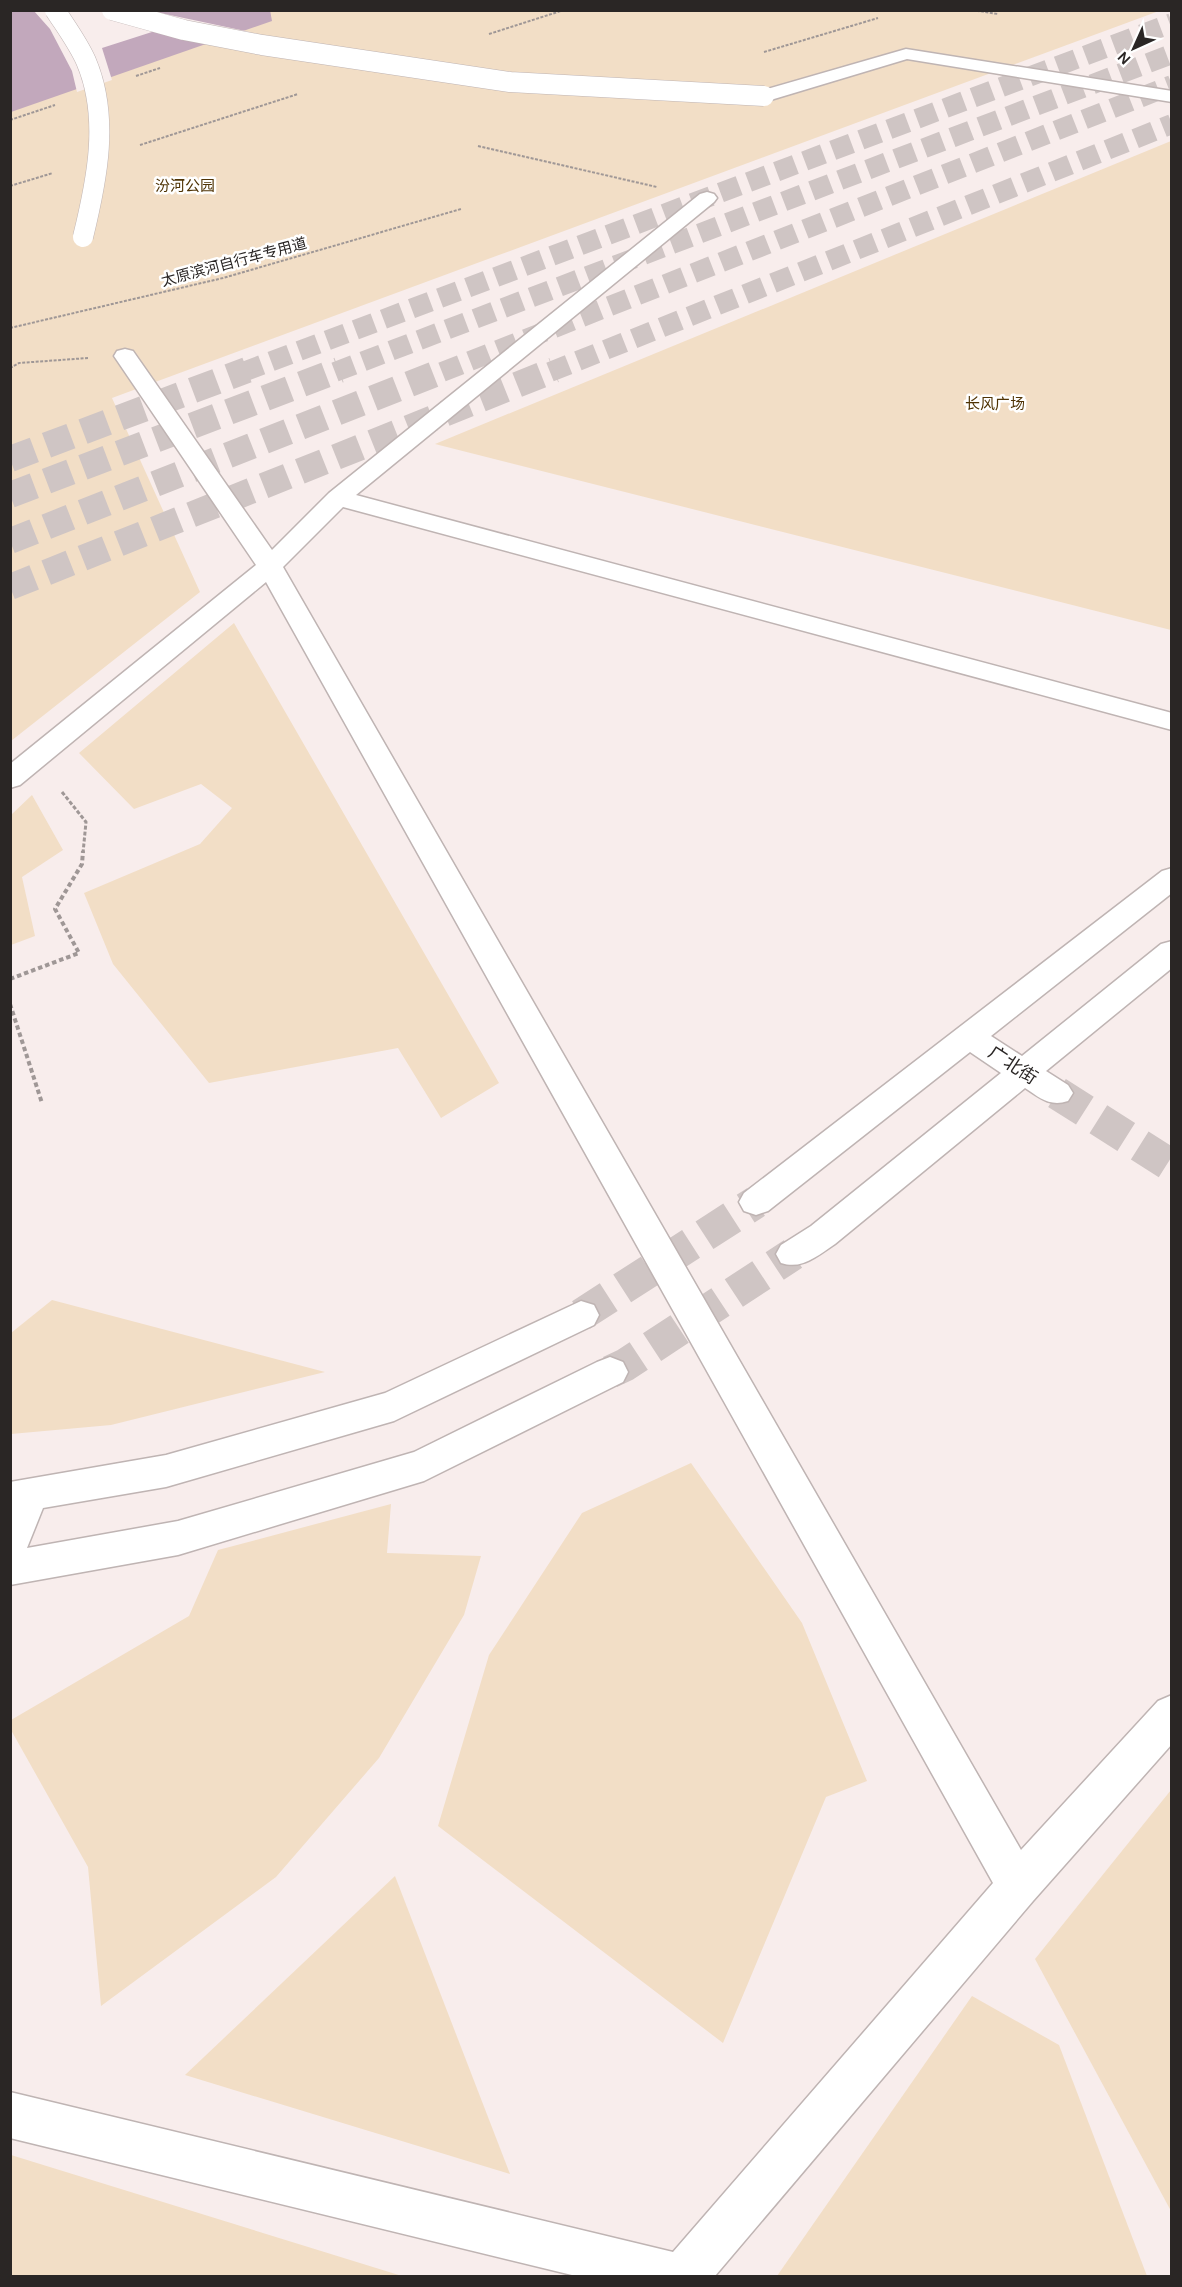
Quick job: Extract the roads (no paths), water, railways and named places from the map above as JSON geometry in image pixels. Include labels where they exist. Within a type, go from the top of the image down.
[{"type":"street","points":[[55,10],[87,65],[100,122],[96,185],[83,237]]},
{"type":"street","points":[[112,10],[184,30],[262,45],[510,82],[764,96],[906,54],[1172,97]]},
{"type":"street","points":[[10,779],[270,566],[338,498],[707,198]]},
{"type":"street","points":[[125,356],[270,566],[1018,1886]]},
{"type":"street","points":[[338,498],[1172,722]]},
{"type":"street","points":[[756,1202],[1172,878]]},
{"type":"street","points":[[793,1254],[823,1235],[1172,951]]},
{"type":"street","name":"广北街","points":[[969,1037],[1057,1093]]},
{"type":"street","points":[[10,1544],[20,1496],[166,1471],[394,1406],[580,1315]]},
{"type":"street","points":[[10,1568],[178,1538],[424,1465],[610,1372]]},
{"type":"street","points":[[684,2277],[1018,1886],[1172,1714]]},
{"type":"street","points":[[10,2115],[673,2277]]},
{"type":"tunnel","points":[[243,372],[1172,23]]},
{"type":"tunnel","points":[[335,372],[1172,54]]},
{"type":"tunnel","points":[[442,372],[1172,85]]},
{"type":"tunnel","points":[[550,372],[1172,124]]},
{"type":"tunnel","points":[[10,459],[247,370]]},
{"type":"tunnel","points":[[10,495],[339,370]]},
{"type":"tunnel","points":[[10,541],[445,370]]},
{"type":"tunnel","points":[[10,587],[554,370]]},
{"type":"tunnel","points":[[1057,1093],[1172,1166]]},
{"type":"tunnel","points":[[581,1315],[756,1202]]},
{"type":"tunnel","points":[[610,1372],[625,1365],[793,1254]]},
{"type":"park label","name":"汾河公园","points":[[185,186]]},
{"type":"park label","name":"长风广场","points":[[995,404]]}]
